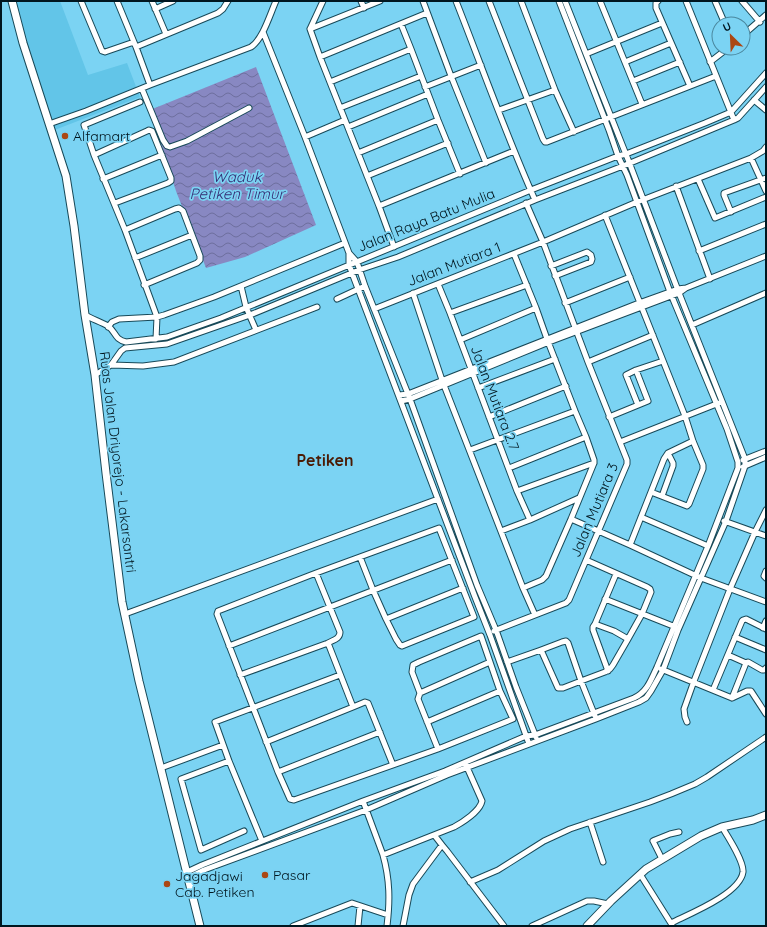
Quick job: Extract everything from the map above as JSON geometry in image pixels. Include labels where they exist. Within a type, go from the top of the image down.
[{"type":"main road","name":"Ruas Jalan Driyorejo - Lakarsantri","points":[[12,1],[23,43],[66,176],[85,315],[95,375],[116,560],[125,614],[160,768],[200,926]]},
{"type":"main road","points":[[587,926],[640,874],[662,859],[700,836],[722,827],[753,820],[766,815]]},
{"type":"street","points":[[81,1],[103,52],[135,45],[218,13],[223,9],[228,1]]},
{"type":"street","points":[[117,1],[150,85]]},
{"type":"street","points":[[152,1],[166,34]]},
{"type":"street","points":[[155,9],[173,1]]},
{"type":"street","points":[[50,124],[255,44],[263,32],[276,1]]},
{"type":"street","points":[[323,1],[310,29],[394,247]]},
{"type":"street","points":[[361,1],[364,8]]},
{"type":"street","points":[[310,29],[380,1]]},
{"type":"street","points":[[423,1],[486,163]]},
{"type":"street","points":[[456,1],[514,152],[535,200]]},
{"type":"street","points":[[490,1],[545,142],[716,76]]},
{"type":"street","points":[[521,1],[555,90],[574,132]]},
{"type":"street","points":[[466,765],[526,736],[535,735],[595,716],[639,702],[646,698],[663,670],[678,630],[726,522],[745,466],[745,459],[671,294],[559,1]]},
{"type":"street","points":[[188,875],[366,810],[446,773],[537,741],[595,716],[641,694],[649,684],[657,667],[708,546],[738,468],[738,462],[692,325],[565,1]]},
{"type":"street","points":[[600,1],[642,104]]},
{"type":"street","points":[[658,1],[656,3],[656,8],[690,86]]},
{"type":"street","points":[[686,1],[734,120]]},
{"type":"street","points":[[715,1],[722,16]]},
{"type":"street","points":[[742,1],[760,22]]},
{"type":"street","points":[[320,57],[428,13]]},
{"type":"street","points":[[751,29],[766,15]]},
{"type":"street","points":[[586,54],[662,23]]},
{"type":"street","points":[[401,24],[460,174]]},
{"type":"street","points":[[263,32],[349,253],[357,262],[409,397],[477,585],[496,630],[537,741]]},
{"type":"street","points":[[625,62],[671,43]]},
{"type":"street","points":[[330,82],[411,49]]},
{"type":"street","points":[[710,62],[718,56]]},
{"type":"street","points":[[633,81],[680,62]]},
{"type":"street","points":[[425,87],[481,65]]},
{"type":"street","name":"Jalan Raya Batu Mulia","points":[[85,315],[108,327],[116,337],[121,341],[126,342],[167,337],[221,318],[531,190],[731,112],[766,73]]},
{"type":"street","points":[[340,108],[421,76]]},
{"type":"street","points":[[95,375],[111,365],[125,348],[167,344],[250,315],[359,270],[398,257],[526,203],[623,166],[629,162],[734,120],[766,87]]},
{"type":"street","points":[[142,89],[163,140],[167,146],[170,147],[188,141],[249,108]]},
{"type":"street","points":[[499,110],[555,90]]},
{"type":"street","points":[[348,127],[428,94]]},
{"type":"street","points":[[754,100],[766,110]]},
{"type":"street","points":[[140,102],[84,125],[94,154],[115,203],[157,317],[156,339]]},
{"type":"street","points":[[305,137],[345,120]]},
{"type":"street","points":[[358,153],[438,120]]},
{"type":"street","points":[[94,154],[150,130],[152,131],[171,178],[170,182],[115,203]]},
{"type":"street","points":[[367,176],[448,143]]},
{"type":"street","name":"Jalan Mutiara 1","points":[[374,309],[514,254],[676,186],[751,158],[765,149]]},
{"type":"street","points":[[379,206],[514,152]]},
{"type":"street","points":[[104,179],[162,155]]},
{"type":"street","points":[[751,158],[763,179],[766,191]]},
{"type":"street","points":[[698,179],[715,218],[766,197]]},
{"type":"street","points":[[731,212],[724,193],[763,179]]},
{"type":"street","points":[[676,186],[710,280]]},
{"type":"street","name":"Jalan Mutiara 3","points":[[489,633],[568,602],[627,464],[627,460],[565,303],[543,242],[526,203]]},
{"type":"street","points":[[125,230],[179,208],[183,212],[200,256],[199,261],[144,285]]},
{"type":"street","points":[[605,216],[685,416],[693,441],[701,459],[703,469],[687,506],[650,492]]},
{"type":"street","points":[[700,251],[766,224]]},
{"type":"street","points":[[135,258],[192,235]]},
{"type":"street","points":[[108,327],[116,320],[157,317],[214,297],[345,243]]},
{"type":"street","points":[[552,266],[587,252],[591,255],[591,262],[555,276]]},
{"type":"street","points":[[349,253],[349,265],[489,633],[529,744]]},
{"type":"street","points":[[514,254],[594,460],[571,519],[546,576],[542,580],[523,588]]},
{"type":"street","points":[[399,396],[409,397],[444,386],[472,372],[548,341],[640,305],[710,280],[766,256]]},
{"type":"street","points":[[565,303],[630,277]]},
{"type":"street","name":"Jalan Mutiara 2.7","points":[[438,284],[497,440],[530,520]]},
{"type":"street","points":[[450,313],[527,285]]},
{"type":"street","points":[[241,286],[246,307],[256,330]]},
{"type":"street","points":[[336,298],[365,286]]},
{"type":"street","points":[[413,293],[444,386],[534,615]]},
{"type":"street","points":[[692,325],[766,293]]},
{"type":"street","points":[[111,365],[143,366],[174,362],[317,307]]},
{"type":"street","points":[[460,340],[536,308]]},
{"type":"street","points":[[588,362],[652,335]]},
{"type":"street","points":[[478,388],[555,359]]},
{"type":"street","points":[[638,405],[626,375],[663,361]]},
{"type":"street","points":[[610,417],[648,401],[636,370]]},
{"type":"street","points":[[401,401],[442,380],[472,372]]},
{"type":"street","points":[[489,417],[566,386]]},
{"type":"street","points":[[620,442],[719,402]]},
{"type":"street","points":[[470,450],[575,411]]},
{"type":"street","points":[[509,468],[586,438]]},
{"type":"street","points":[[630,545],[650,492],[662,463],[668,453],[693,441]]},
{"type":"street","points":[[738,462],[766,451]]},
{"type":"street","points":[[662,496],[673,466],[668,453]]},
{"type":"street","points":[[738,468],[766,457]]},
{"type":"street","points":[[517,491],[594,463]]},
{"type":"street","points":[[501,531],[579,498]]},
{"type":"street","points":[[125,614],[438,499]]},
{"type":"street","points":[[687,722],[684,709],[694,682],[730,589],[766,510]]},
{"type":"street","points":[[641,517],[708,546]]},
{"type":"street","points":[[719,518],[726,522],[766,536]]},
{"type":"street","points":[[571,519],[701,578],[766,602]]},
{"type":"street","points":[[360,557],[386,619],[400,645],[402,646],[474,617],[439,528],[316,573],[218,611],[217,614],[278,772],[290,799],[294,800],[438,749],[513,719],[500,691],[481,636],[413,665],[412,672],[420,693],[418,699],[438,749]]},
{"type":"street","points":[[229,646],[452,560]]},
{"type":"street","points":[[541,650],[557,688],[563,688],[608,671],[614,665],[642,614],[651,592],[648,587],[586,560]]},
{"type":"street","points":[[766,571],[764,576],[766,578]]},
{"type":"street","points":[[240,675],[328,643],[340,636],[340,632],[316,573]]},
{"type":"street","points":[[608,671],[593,627],[596,624],[616,574]]},
{"type":"street","points":[[386,619],[463,588]]},
{"type":"street","points":[[605,599],[673,626],[678,630]]},
{"type":"street","points":[[713,690],[742,621],[746,619],[765,628],[766,621]]},
{"type":"street","points":[[596,624],[628,639]]},
{"type":"street","points":[[735,636],[766,650]]},
{"type":"street","points":[[507,662],[566,641],[595,716]]},
{"type":"street","points":[[328,643],[353,707]]},
{"type":"street","points":[[728,655],[748,662],[762,670],[766,668]]},
{"type":"street","points":[[420,693],[490,662]]},
{"type":"street","points":[[732,698],[746,662]]},
{"type":"street","points":[[657,667],[732,698],[747,691],[751,691],[766,714]]},
{"type":"street","points":[[262,841],[229,761],[215,722],[340,675]]},
{"type":"street","points":[[427,722],[500,691]]},
{"type":"street","points":[[266,742],[365,702],[368,703],[393,765]]},
{"type":"street","points":[[278,772],[380,732]]},
{"type":"street","points":[[470,882],[498,870],[544,841],[570,829],[657,800],[695,784],[766,737]]},
{"type":"street","points":[[160,768],[223,745]]},
{"type":"street","points":[[229,761],[181,779],[201,850],[244,831]]},
{"type":"street","points":[[383,855],[435,836],[458,825],[481,805],[482,801],[466,765]]},
{"type":"street","points":[[188,875],[202,865],[363,801],[446,773]]},
{"type":"street","points":[[363,801],[387,869],[389,883],[387,926]]},
{"type":"street","points":[[590,822],[603,862]]},
{"type":"street","points":[[640,874],[672,925],[716,901],[733,888],[743,872],[740,858],[722,827]]},
{"type":"street","points":[[662,859],[653,841],[679,832]]},
{"type":"street","points":[[435,836],[504,926]]},
{"type":"street","points":[[403,926],[409,895],[413,884],[442,845]]},
{"type":"street","points":[[532,926],[587,901],[608,904]]},
{"type":"street","points":[[293,926],[354,903],[388,914]]},
{"type":"street","points":[[358,926],[360,906]]},
{"type":"shaded area","points":[[16,1],[60,1],[88,75],[127,63],[140,97],[52,131],[19,19]]},
{"type":"water","name":"Waduk Petiken Timur","points":[[256,67],[316,225],[245,257],[206,268],[176,191],[150,110]]},
{"type":"place","name":"Alfamart","points":[[65,136]]},
{"type":"place","name":"Pasar","points":[[265,875]]},
{"type":"place","name":"Jagadjawi Cab. Petiken","points":[[167,884]]},
{"type":"district","name":"Petiken","points":[[325,460]]}]
